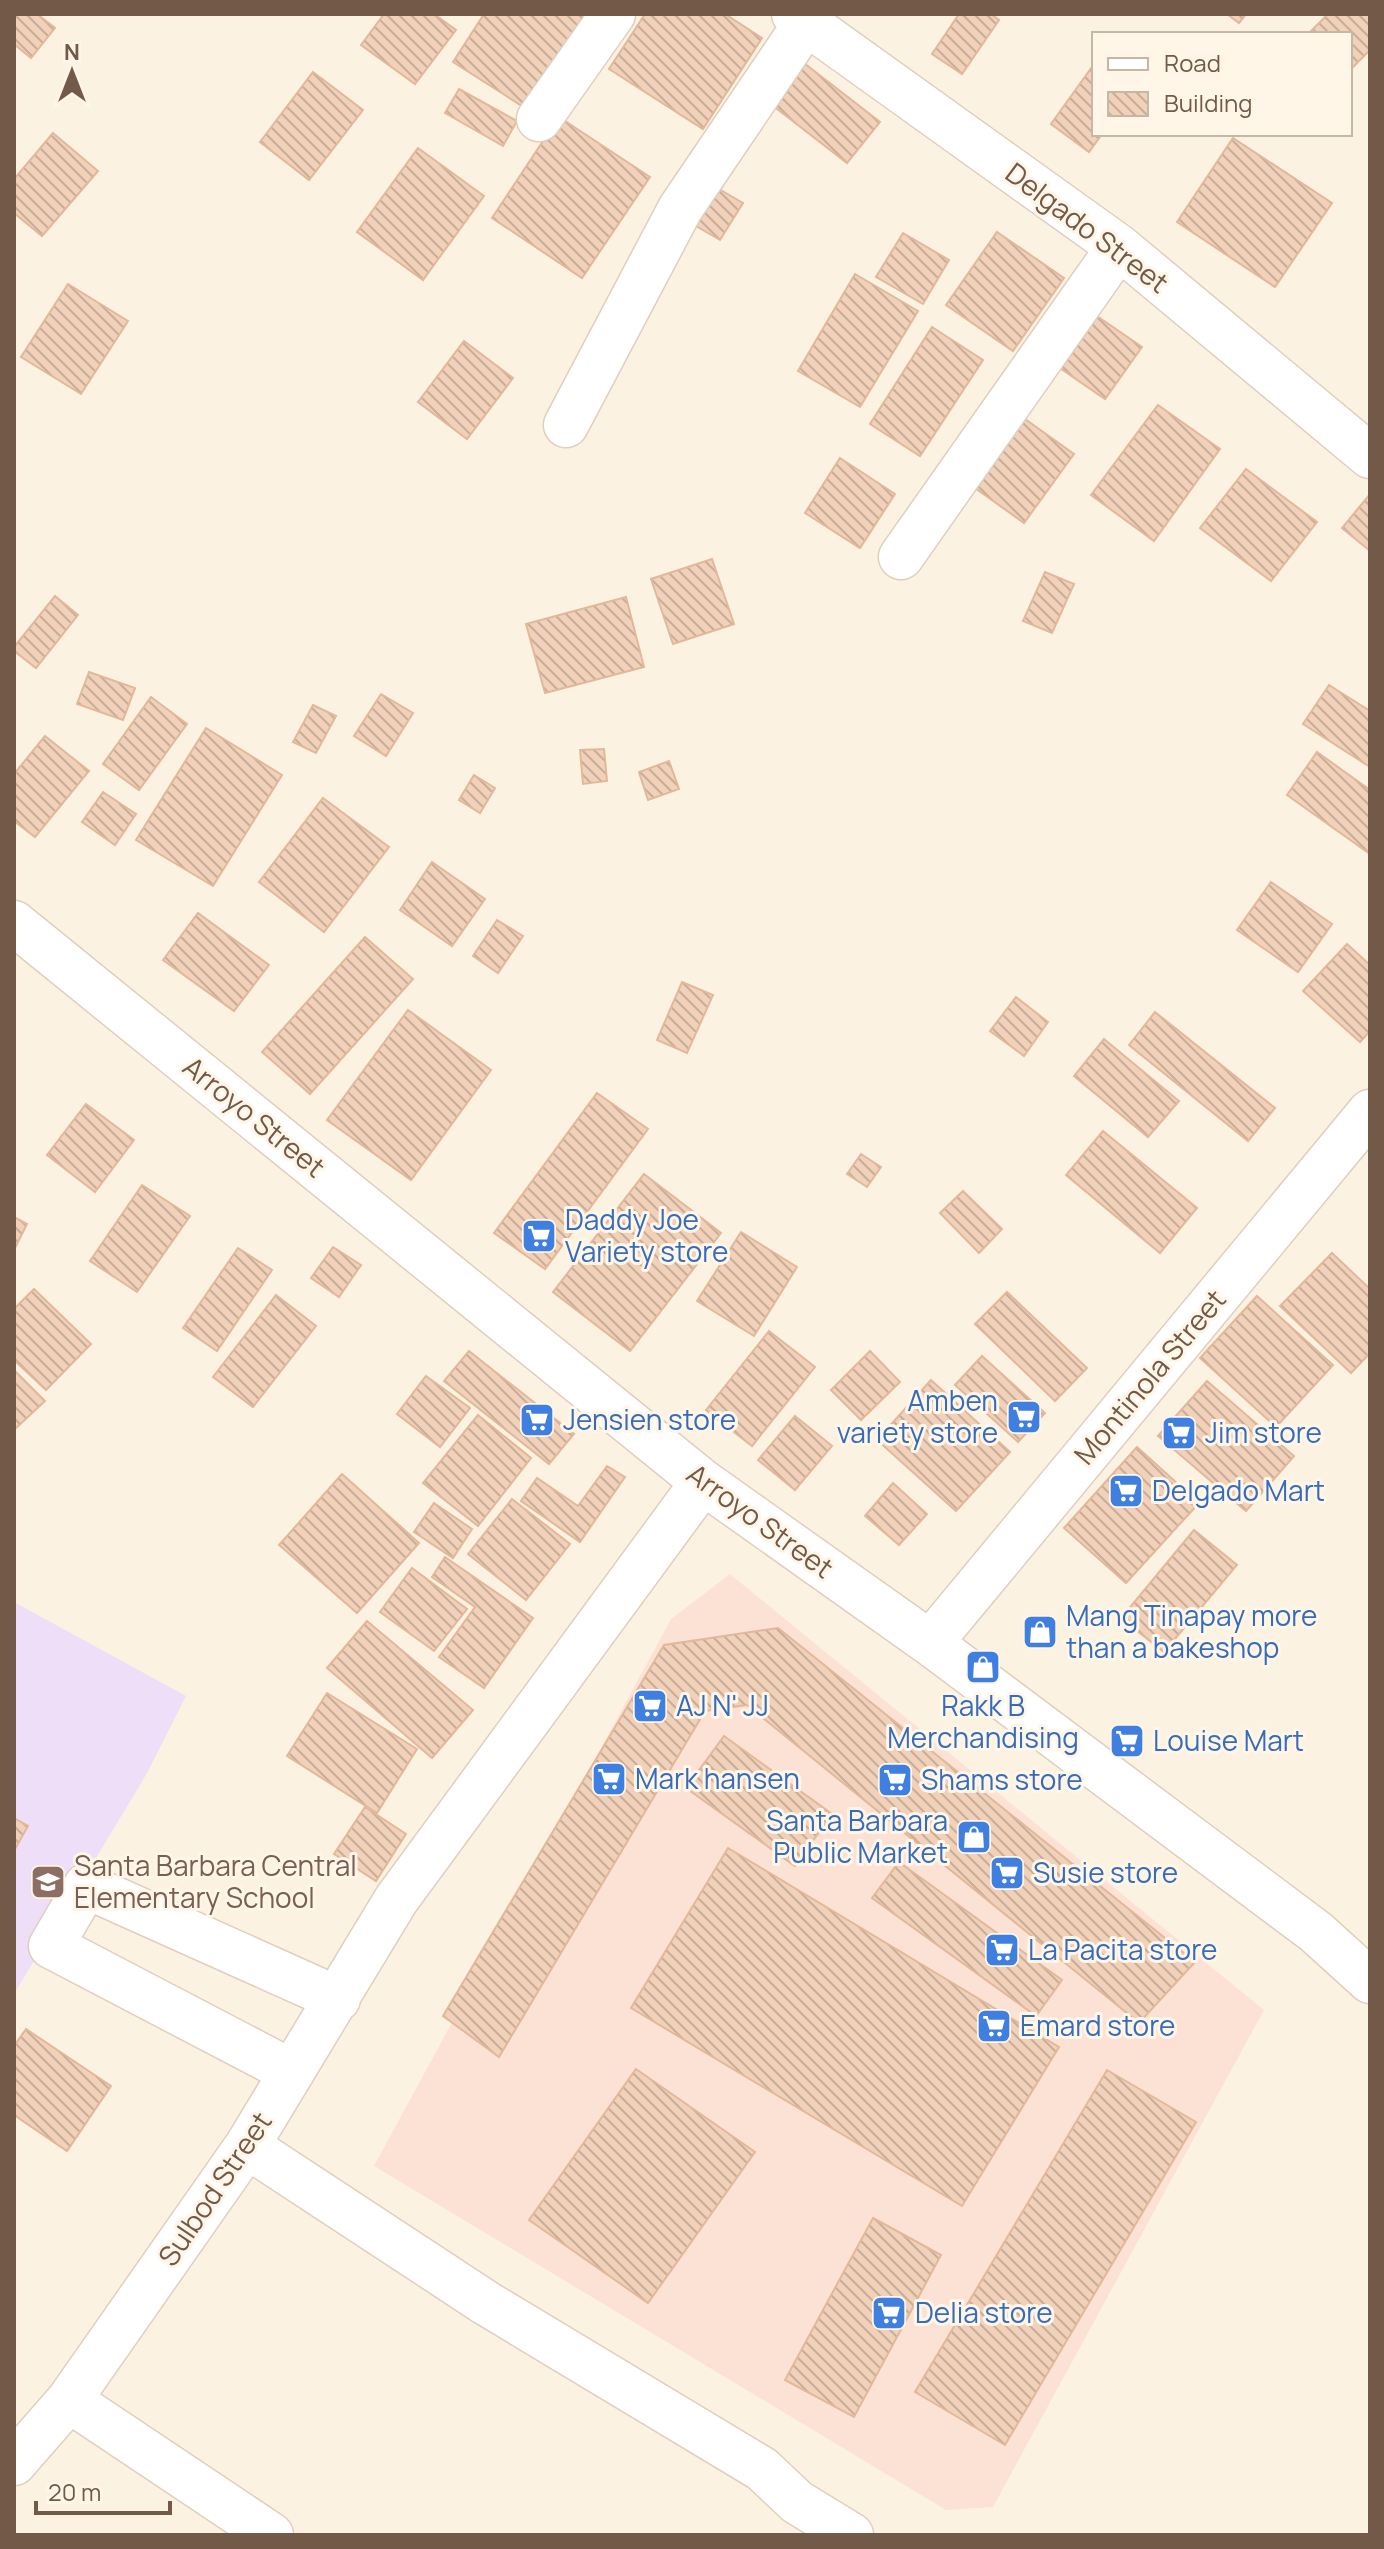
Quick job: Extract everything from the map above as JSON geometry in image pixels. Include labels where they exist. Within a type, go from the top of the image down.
[{"type":"street","points":[[539,119],[613,14]]},
{"type":"street","points":[[566,425],[680,209],[800,18]]},
{"type":"street","name":"Delgado Street","points":[[800,18],[1119,247],[1370,456]]},
{"type":"street","points":[[901,557],[1119,247]]},
{"type":"street","name":"Arroyo Street","points":[[14,923],[703,1482],[930,1643],[1316,1932],[1370,1981]]},
{"type":"street","name":"Montinola Street","points":[[930,1643],[1370,1112]]},
{"type":"street","name":"Sulbod Street","points":[[14,2463],[69,2400],[247,2146],[396,1900],[703,1482]]},
{"type":"street","points":[[292,2072],[51,1946],[86,1886],[338,1999]]},
{"type":"street","points":[[247,2146],[486,2303],[762,2469],[797,2502],[851,2535]]},
{"type":"street","points":[[69,2400],[271,2535]]},
{"type":"shaded area","points":[[730,1574],[1264,2010],[993,2507],[946,2510],[374,2166],[671,1619]]},
{"type":"shaded area","name":"Santa Barbara Central Elementary School","points":[[14,1602],[186,1696],[146,1775],[14,1994]]},
{"type":"building","points":[[14,14],[37,14],[55,28],[31,58],[14,44]]},
{"type":"building","points":[[384,14],[434,14],[456,30],[415,84],[361,45]]},
{"type":"building","points":[[484,14],[586,14],[525,108],[453,62]]},
{"type":"building","points":[[645,14],[725,14],[762,38],[703,129],[609,69]]},
{"type":"building","points":[[959,14],[991,14],[999,20],[962,74],[932,54]]},
{"type":"building","points":[[1227,14],[1246,14],[1239,23]]},
{"type":"building","points":[[1328,14],[1370,14],[1370,50],[1352,68],[1352,32],[1310,32]]},
{"type":"building","points":[[800,60],[880,122],[847,163],[767,101]]},
{"type":"building","points":[[1092,67],[1092,136],[1101,136],[1089,152],[1051,124]]},
{"type":"building","points":[[313,72],[363,110],[309,180],[260,142]]},
{"type":"building","points":[[459,89],[517,121],[503,146],[445,113]]},
{"type":"building","points":[[559,117],[650,177],[582,278],[492,218]]},
{"type":"building","points":[[53,133],[98,171],[42,236],[14,213],[14,179]]},
{"type":"building","points":[[1233,138],[1332,203],[1275,287],[1177,222]]},
{"type":"building","points":[[418,148],[484,196],[423,280],[357,232]]},
{"type":"building","points":[[719,189],[743,203],[720,240],[696,226]]},
{"type":"building","points":[[997,232],[1064,278],[1013,351],[946,305]]},
{"type":"building","points":[[903,233],[949,260],[923,304],[876,277]]},
{"type":"building","points":[[855,274],[918,311],[860,407],[798,371]]},
{"type":"building","points":[[68,284],[128,321],[81,394],[21,357]]},
{"type":"building","points":[[1094,314],[1142,347],[1105,399],[1057,366]]},
{"type":"building","points":[[932,327],[983,360],[920,456],[870,424]]},
{"type":"building","points":[[464,341],[513,378],[467,439],[418,402]]},
{"type":"building","points":[[1158,405],[1220,449],[1154,541],[1091,495]]},
{"type":"building","points":[[1018,414],[1074,454],[1024,523],[968,483]]},
{"type":"building","points":[[840,458],[895,494],[860,548],[805,513]]},
{"type":"building","points":[[1246,469],[1317,522],[1271,581],[1200,528]]},
{"type":"building","points":[[1370,494],[1370,551],[1342,528]]},
{"type":"building","points":[[712,559],[734,624],[673,644],[651,579]]},
{"type":"building","points":[[1045,572],[1074,584],[1052,633],[1023,621]]},
{"type":"building","points":[[55,596],[78,615],[36,668],[14,651],[14,647]]},
{"type":"building","points":[[626,597],[644,667],[545,693],[526,624]]},
{"type":"building","points":[[89,672],[135,688],[123,720],[77,704]]},
{"type":"building","points":[[1329,685],[1370,711],[1370,767],[1303,724]]},
{"type":"building","points":[[381,694],[413,713],[386,756],[354,736]]},
{"type":"building","points":[[151,697],[187,724],[139,790],[103,764]]},
{"type":"building","points":[[313,705],[336,716],[316,753],[293,742]]},
{"type":"building","points":[[206,728],[282,775],[213,886],[136,840]]},
{"type":"building","points":[[45,736],[89,771],[35,837],[14,821],[14,774]]},
{"type":"building","points":[[604,749],[607,781],[583,784],[580,750]]},
{"type":"building","points":[[1317,752],[1370,790],[1370,854],[1287,795]]},
{"type":"building","points":[[669,761],[679,789],[648,800],[639,772]]},
{"type":"building","points":[[474,775],[495,788],[480,813],[459,800]]},
{"type":"building","points":[[103,792],[136,814],[115,845],[82,822]]},
{"type":"building","points":[[323,798],[389,847],[324,932],[259,882]]},
{"type":"building","points":[[432,862],[485,899],[452,946],[400,910]]},
{"type":"building","points":[[1271,882],[1332,924],[1298,972],[1237,930]]},
{"type":"building","points":[[198,913],[269,965],[234,1011],[163,960]]},
{"type":"building","points":[[497,920],[523,936],[498,973],[473,956]]},
{"type":"building","points":[[365,937],[413,979],[310,1094],[262,1052]]},
{"type":"building","points":[[1347,944],[1370,965],[1370,1031],[1360,1042],[1303,991]]},
{"type":"building","points":[[682,982],[713,995],[687,1053],[657,1040]]},
{"type":"building","points":[[1016,997],[1048,1022],[1024,1056],[990,1031]]},
{"type":"building","points":[[408,1010],[491,1070],[411,1180],[327,1120]]},
{"type":"building","points":[[1155,1012],[1275,1108],[1248,1141],[1129,1045]]},
{"type":"building","points":[[1104,1039],[1179,1101],[1148,1137],[1074,1076]]},
{"type":"building","points":[[597,1093],[648,1129],[545,1269],[494,1233]]},
{"type":"building","points":[[86,1104],[134,1140],[95,1192],[47,1155]]},
{"type":"building","points":[[1103,1131],[1197,1208],[1160,1253],[1066,1175]]},
{"type":"building","points":[[861,1154],[881,1167],[867,1187],[847,1174]]},
{"type":"building","points":[[644,1174],[721,1233],[630,1351],[553,1292]]},
{"type":"building","points":[[142,1185],[190,1216],[137,1292],[90,1261]]},
{"type":"building","points":[[963,1191],[1002,1229],[979,1253],[940,1213]]},
{"type":"building","points":[[14,1217],[27,1224],[14,1250]]},
{"type":"building","points":[[741,1232],[797,1267],[754,1336],[697,1301]]},
{"type":"building","points":[[333,1247],[361,1265],[339,1297],[311,1278]]},
{"type":"building","points":[[238,1248],[272,1270],[217,1351],[183,1328]]},
{"type":"building","points":[[1332,1253],[1370,1289],[1370,1353],[1351,1373],[1280,1306]]},
{"type":"building","points":[[34,1289],[91,1344],[46,1390],[14,1360],[14,1309]]},
{"type":"building","points":[[1007,1292],[1087,1368],[1055,1401],[975,1324]]},
{"type":"building","points":[[276,1295],[316,1326],[253,1407],[213,1377]]},
{"type":"building","points":[[1257,1296],[1333,1365],[1276,1427],[1200,1358]]},
{"type":"building","points":[[769,1331],[815,1367],[752,1446],[706,1410]]},
{"type":"building","points":[[469,1351],[574,1434],[549,1464],[444,1381]]},
{"type":"building","points":[[870,1351],[900,1382],[861,1420],[831,1390]]},
{"type":"building","points":[[982,1356],[1045,1413],[1018,1442],[955,1385]]},
{"type":"building","points":[[14,1370],[45,1401],[14,1430]]},
{"type":"building","points":[[426,1376],[470,1408],[440,1447],[397,1414]]},
{"type":"building","points":[[931,1380],[1010,1452],[956,1511],[877,1440]]},
{"type":"building","points":[[1207,1381],[1294,1456],[1246,1511],[1158,1436]]},
{"type":"building","points":[[478,1415],[531,1458],[478,1526],[423,1483]]},
{"type":"building","points":[[795,1416],[832,1446],[795,1490],[758,1460]]},
{"type":"building","points":[[1137,1447],[1199,1503],[1126,1583],[1064,1528]]},
{"type":"building","points":[[607,1466],[625,1477],[580,1542],[521,1501],[537,1478],[578,1506]]},
{"type":"building","points":[[342,1474],[419,1543],[357,1613],[279,1545]]},
{"type":"building","points":[[893,1483],[927,1514],[899,1545],[865,1516]]},
{"type":"building","points":[[512,1499],[570,1544],[526,1600],[468,1554]]},
{"type":"building","points":[[434,1503],[472,1529],[453,1558],[414,1532]]},
{"type":"building","points":[[1194,1530],[1237,1565],[1164,1652],[1121,1618]]},
{"type":"building","points":[[445,1557],[533,1618],[484,1688],[439,1657],[475,1607],[432,1577]]},
{"type":"building","points":[[412,1568],[467,1609],[434,1651],[380,1612]]},
{"type":"building","points":[[367,1621],[473,1710],[432,1758],[327,1668]]},
{"type":"building","name":"Santa Barbara Public Market","points":[[778,1628],[1195,1962],[1139,2023],[747,1705],[705,1711],[499,2057],[443,2016],[664,1645]]},
{"type":"building","points":[[327,1693],[417,1749],[377,1813],[287,1756]]},
{"type":"building","points":[[724,1736],[832,1814],[795,1866],[686,1788]]},
{"type":"building","points":[[365,1807],[406,1834],[376,1881],[334,1854]]},
{"type":"building","points":[[14,1818],[28,1826],[14,1851]]},
{"type":"building","points":[[728,1848],[1059,2047],[962,2206],[631,2008]]},
{"type":"building","points":[[899,1862],[1062,1980],[1036,2016],[872,1898]]},
{"type":"building","points":[[26,2029],[111,2086],[67,2151],[14,2115],[14,2046]]},
{"type":"building","points":[[636,2069],[755,2152],[648,2303],[529,2220]]},
{"type":"building","points":[[1107,2070],[1196,2122],[1005,2445],[915,2392]]},
{"type":"building","points":[[873,2218],[941,2255],[854,2417],[785,2380]]},
{"type":"place","name":"Daddy Joe Variety store","points":[[539,1236]]},
{"type":"place","name":"Amben variety store","points":[[1024,1417]]},
{"type":"place","name":"Jensien store","points":[[537,1420]]},
{"type":"place","name":"Jim store","points":[[1179,1433]]},
{"type":"place","name":"Delgado Mart","points":[[1126,1491]]},
{"type":"place","name":"Mang Tinapay more than a bakeshop","points":[[1040,1632]]},
{"type":"place","name":"Rakk B Merchandising","points":[[983,1667]]},
{"type":"place","name":"AJ N' JJ","points":[[650,1706]]},
{"type":"place","name":"Louise Mart","points":[[1127,1741]]},
{"type":"place","name":"Mark hansen","points":[[609,1779]]},
{"type":"place","name":"Shams store","points":[[895,1780]]},
{"type":"place","name":"Santa Barbara Public Market","points":[[974,1837]]},
{"type":"place","name":"Susie store","points":[[1007,1873]]},
{"type":"place","name":"Santa Barbara Central Elementary School","points":[[48,1882]]},
{"type":"place","name":"La Pacita store","points":[[1002,1950]]},
{"type":"place","name":"Emard store","points":[[994,2026]]},
{"type":"place","name":"Delia store","points":[[889,2313]]}]
